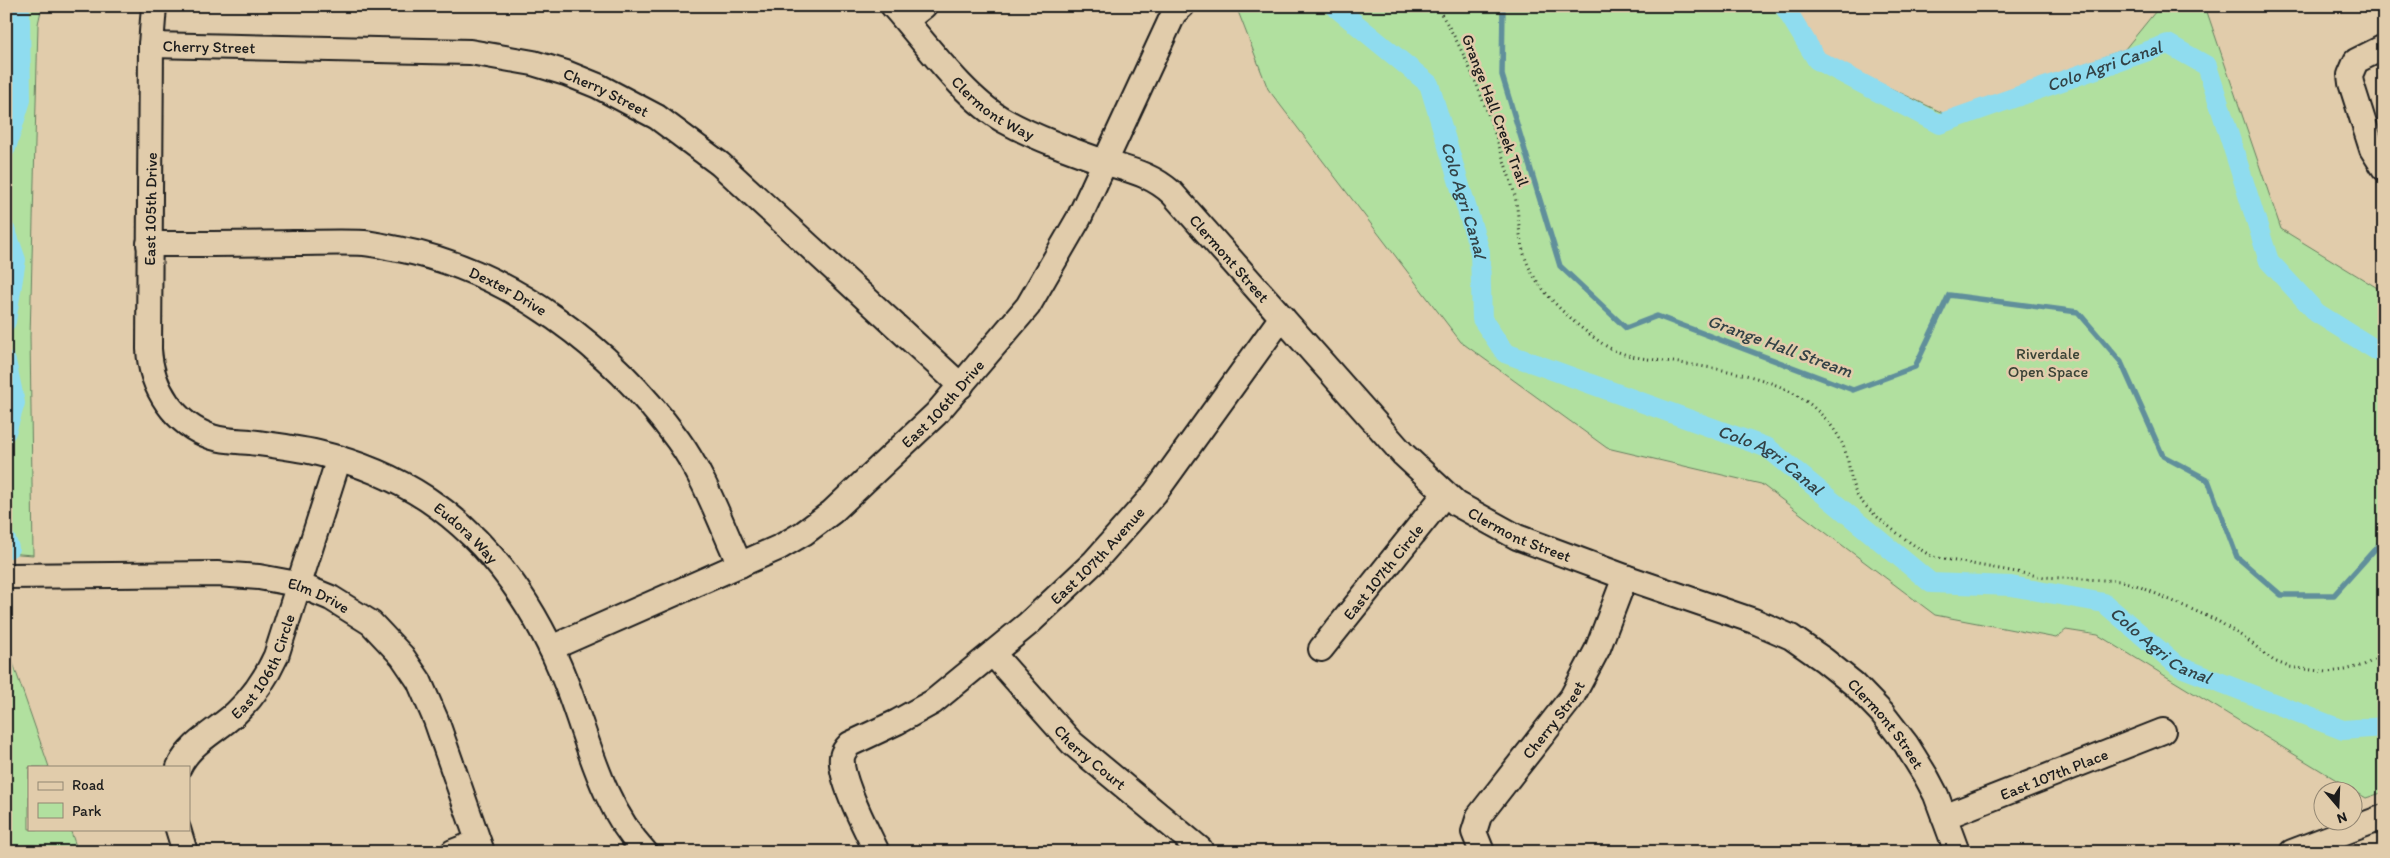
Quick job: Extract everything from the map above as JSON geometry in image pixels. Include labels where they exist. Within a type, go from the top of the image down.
[{"type":"street","points":[[151,45],[154,6]]},
{"type":"street","name":"Clermont Way","points":[[924,6],[900,13],[973,98],[985,108],[1020,129],[1104,162]]},
{"type":"street","name":"East 106th Drive","points":[[551,648],[780,547],[804,533],[832,512],[936,414],[962,386],[1028,306],[1078,218],[1174,13],[1182,6]]},
{"type":"street","name":"East 105th Drive","points":[[151,45],[149,244],[149,349],[151,373]]},
{"type":"street","name":"Cherry Street","points":[[151,45],[470,52],[533,63],[566,73],[598,86],[657,117],[720,164],[962,386]]},
{"type":"street","points":[[2384,47],[2361,57],[2352,68],[2351,83],[2372,149],[2384,168]]},
{"type":"street","name":"Clermont Street","points":[[1104,162],[1146,174],[1159,181],[1172,193],[1403,454],[1445,494],[1476,515],[1517,537],[1625,577],[1754,621],[1791,637],[1824,660],[1861,691],[1882,712],[1906,744],[1932,786],[1957,852]]},
{"type":"street","name":"Dexter Drive","points":[[149,244],[365,243],[424,254],[445,261],[477,273],[521,296],[559,322],[596,352],[637,392],[658,416],[679,442],[696,472],[740,565]]},
{"type":"street","name":"East 107th Avenue","points":[[876,852],[854,802],[842,765],[844,750],[859,739],[897,722],[933,702],[993,654],[1094,562],[1155,492],[1282,317]]},
{"type":"street","name":"Eudora Way","points":[[151,373],[159,392],[169,407],[199,431],[228,440],[316,452],[366,468],[409,488],[446,513],[496,561],[517,589],[551,648],[566,684],[588,753],[610,803],[628,832],[645,852]]},
{"type":"street","name":"East 106th Circle","points":[[181,766],[196,745],[235,714],[252,697],[267,675],[276,656],[297,584],[339,458]]},
{"type":"street","name":"East 107th Circle","points":[[1321,649],[1445,494]]},
{"type":"street","name":"Elm Drive","points":[[6,576],[217,574],[259,577],[297,584],[331,598],[371,623],[402,656],[419,681],[436,720],[480,847]]},
{"type":"street","name":"Cherry Street","points":[[1482,852],[1474,832],[1479,816],[1572,697],[1598,648],[1625,577]]},
{"type":"street","name":"Cherry Court","points":[[993,654],[1072,743],[1200,849]]},
{"type":"street","name":"East 107th Place","points":[[1944,817],[2163,731]]},
{"type":"street","points":[[2292,852],[2384,817]]},
{"type":"street","points":[[178,830],[185,852]]},
{"type":"street","points":[[453,852],[480,847]]},
{"type":"path","name":"Grange Hall Creek Trail","points":[[1436,6],[1453,33],[1470,69],[1493,130],[1513,188],[1525,258],[1534,277],[1551,299],[1577,325],[1604,345],[1629,356],[1721,369],[1757,378],[1809,403],[1829,420],[1839,436],[1846,453],[1856,494],[1868,510],[1918,549],[1933,557],[2044,577],[2121,582],[2136,585],[2216,620],[2245,638],[2274,661],[2289,667],[2328,672],[2336,671],[2364,665],[2384,655]]},
{"type":"green space","points":[[6,6],[42,6],[38,24],[30,337],[33,555],[6,553]]},
{"type":"green space","name":"Riverdale Open Space","points":[[1236,6],[1790,6],[1823,56],[1945,114],[2125,49],[2160,6],[2205,6],[2281,229],[2384,292],[2384,792],[2366,798],[2362,796],[2362,780],[2336,780],[2098,635],[2066,630],[2056,638],[1935,615],[1761,484],[1607,448],[1461,342],[1268,89]]},
{"type":"green space","points":[[6,643],[49,766],[28,766],[28,830],[70,830],[78,852],[6,852]]},
{"type":"waterway","name":"Colo Agri Canal","points":[[6,148],[21,100],[20,6]]},
{"type":"waterway","name":"Colo Agri Canal","points":[[1334,6],[1429,84],[1480,252],[1482,319],[1505,353],[1768,448],[1931,583],[2011,586],[2104,603],[2178,666],[2343,730],[2384,727]]},
{"type":"waterway","name":"Grange Hall Stream","points":[[1503,6],[1502,75],[1560,266],[1626,328],[1657,316],[1853,390],[1915,367],[1949,295],[2078,312],[2121,362],[2163,456],[2208,480],[2237,557],[2281,595],[2334,595],[2384,539]]},
{"type":"waterway","name":"Colo Agri Canal","points":[[1784,6],[1817,60],[1939,124],[2168,44],[2207,66],[2269,261],[2317,313],[2384,355]]},
{"type":"waterway","name":"Colo Agri Canal","points":[[6,231],[16,260],[6,322]]},
{"type":"waterway","name":"Colo Agri Canal","points":[[6,361],[15,403],[6,432]]},
{"type":"waterway","name":"Colo Agri Canal","points":[[6,540],[9,548]]}]
